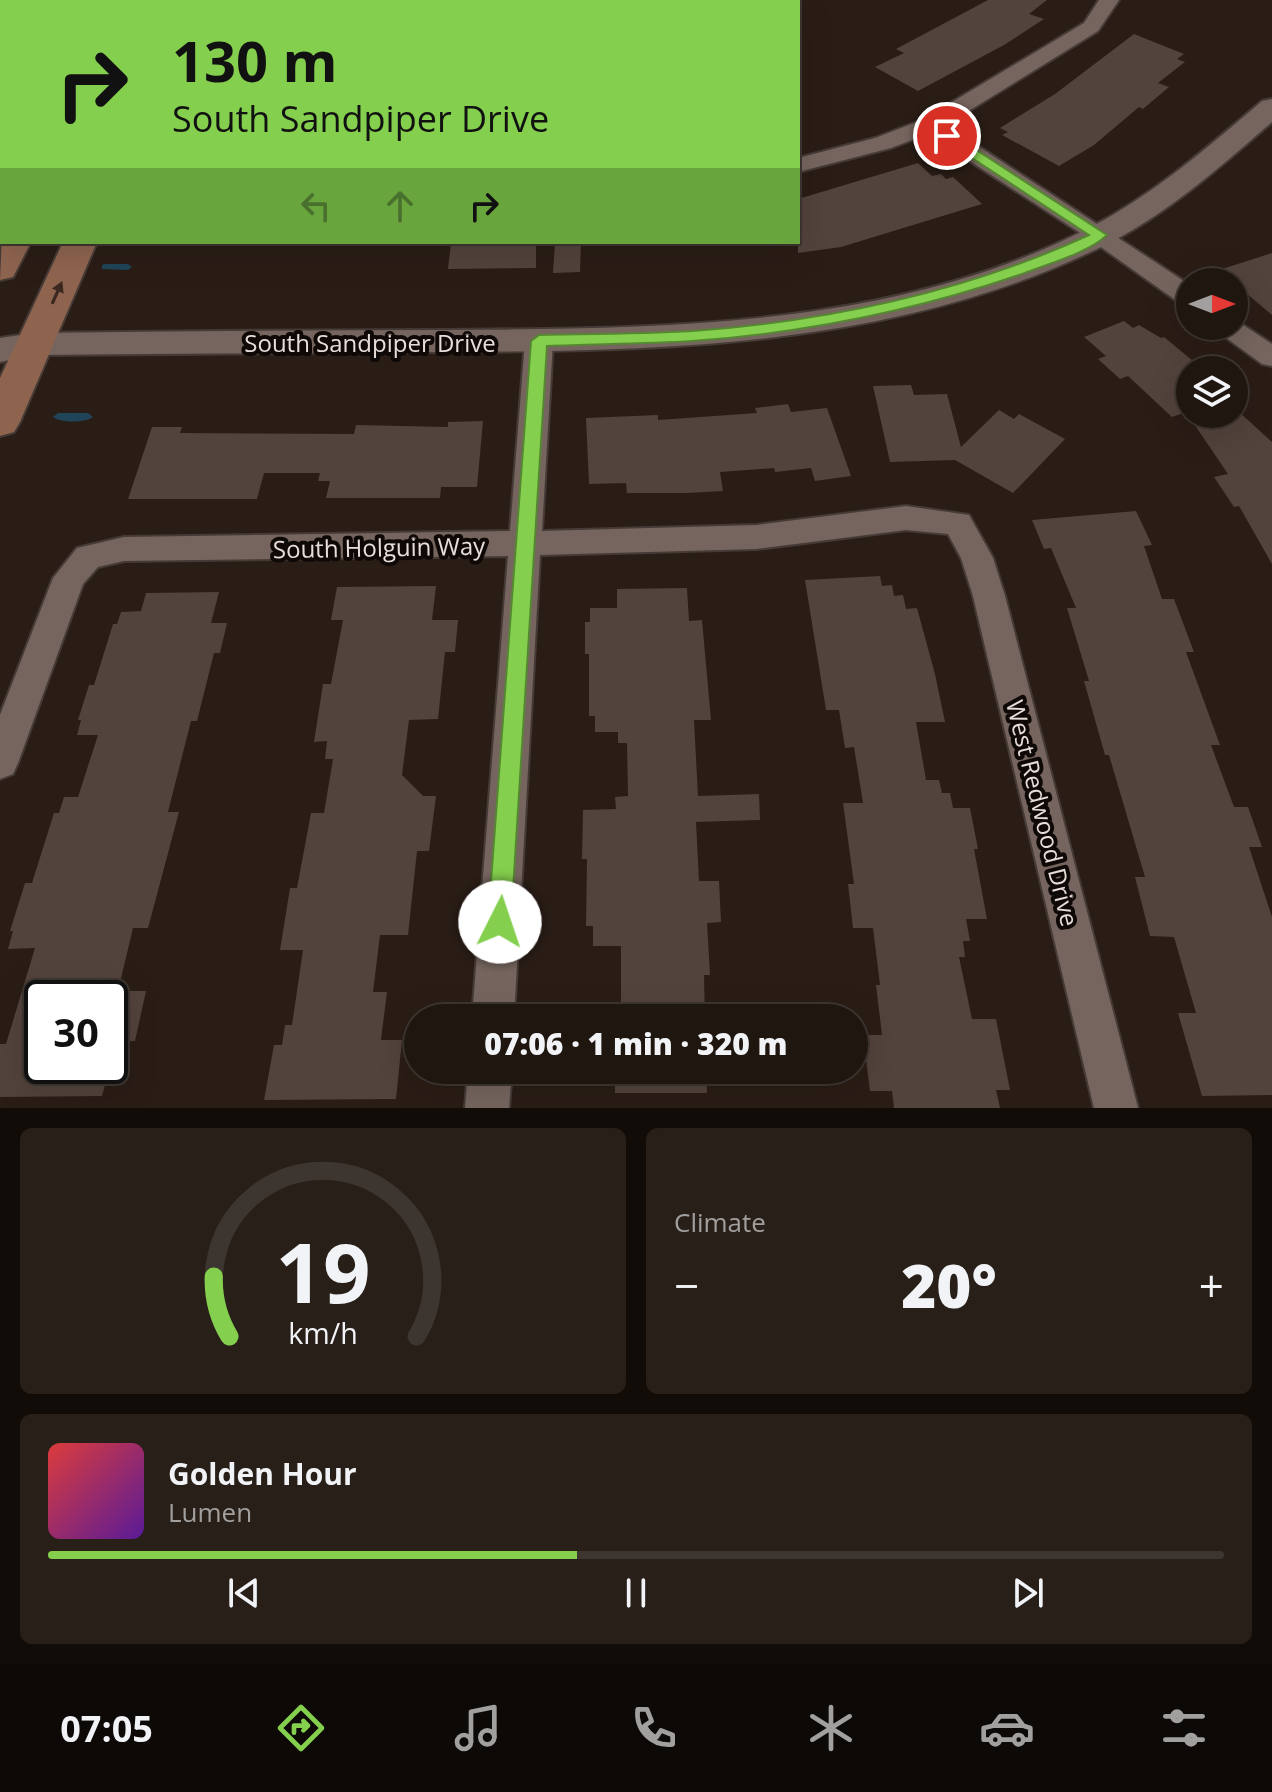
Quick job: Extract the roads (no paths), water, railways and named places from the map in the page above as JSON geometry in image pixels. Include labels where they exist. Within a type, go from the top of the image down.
[{"type":"main road","points":[[0,269],[13,244]]},
{"type":"main road","points":[[0,422],[11,343],[79,244]]},
{"type":"street","points":[[800,164],[883,143],[930,125],[1091,27],[1109,0]]},
{"type":"street","name":"South Sandpiper Drive","points":[[11,343],[539,341],[692,336],[871,312],[996,277],[1048,259],[1100,235],[1179,187],[1272,107]]},
{"type":"street","points":[[930,125],[1176,288]]},
{"type":"street","points":[[1248,340],[1272,357]]},
{"type":"street","points":[[494,1004],[539,341]]},
{"type":"street","name":"South Holguin Way","points":[[0,763],[69,578],[88,557],[124,549],[524,545],[757,537],[906,518],[958,523]]},
{"type":"street","name":"West Redwood Drive","points":[[958,523],[977,558],[989,596],[1116,1108]]},
{"type":"street","points":[[487,1108],[489,1084]]},
{"type":"waterway","points":[[105,267],[128,267]]},
{"type":"waterway","points":[[58,417],[88,417]]}]
